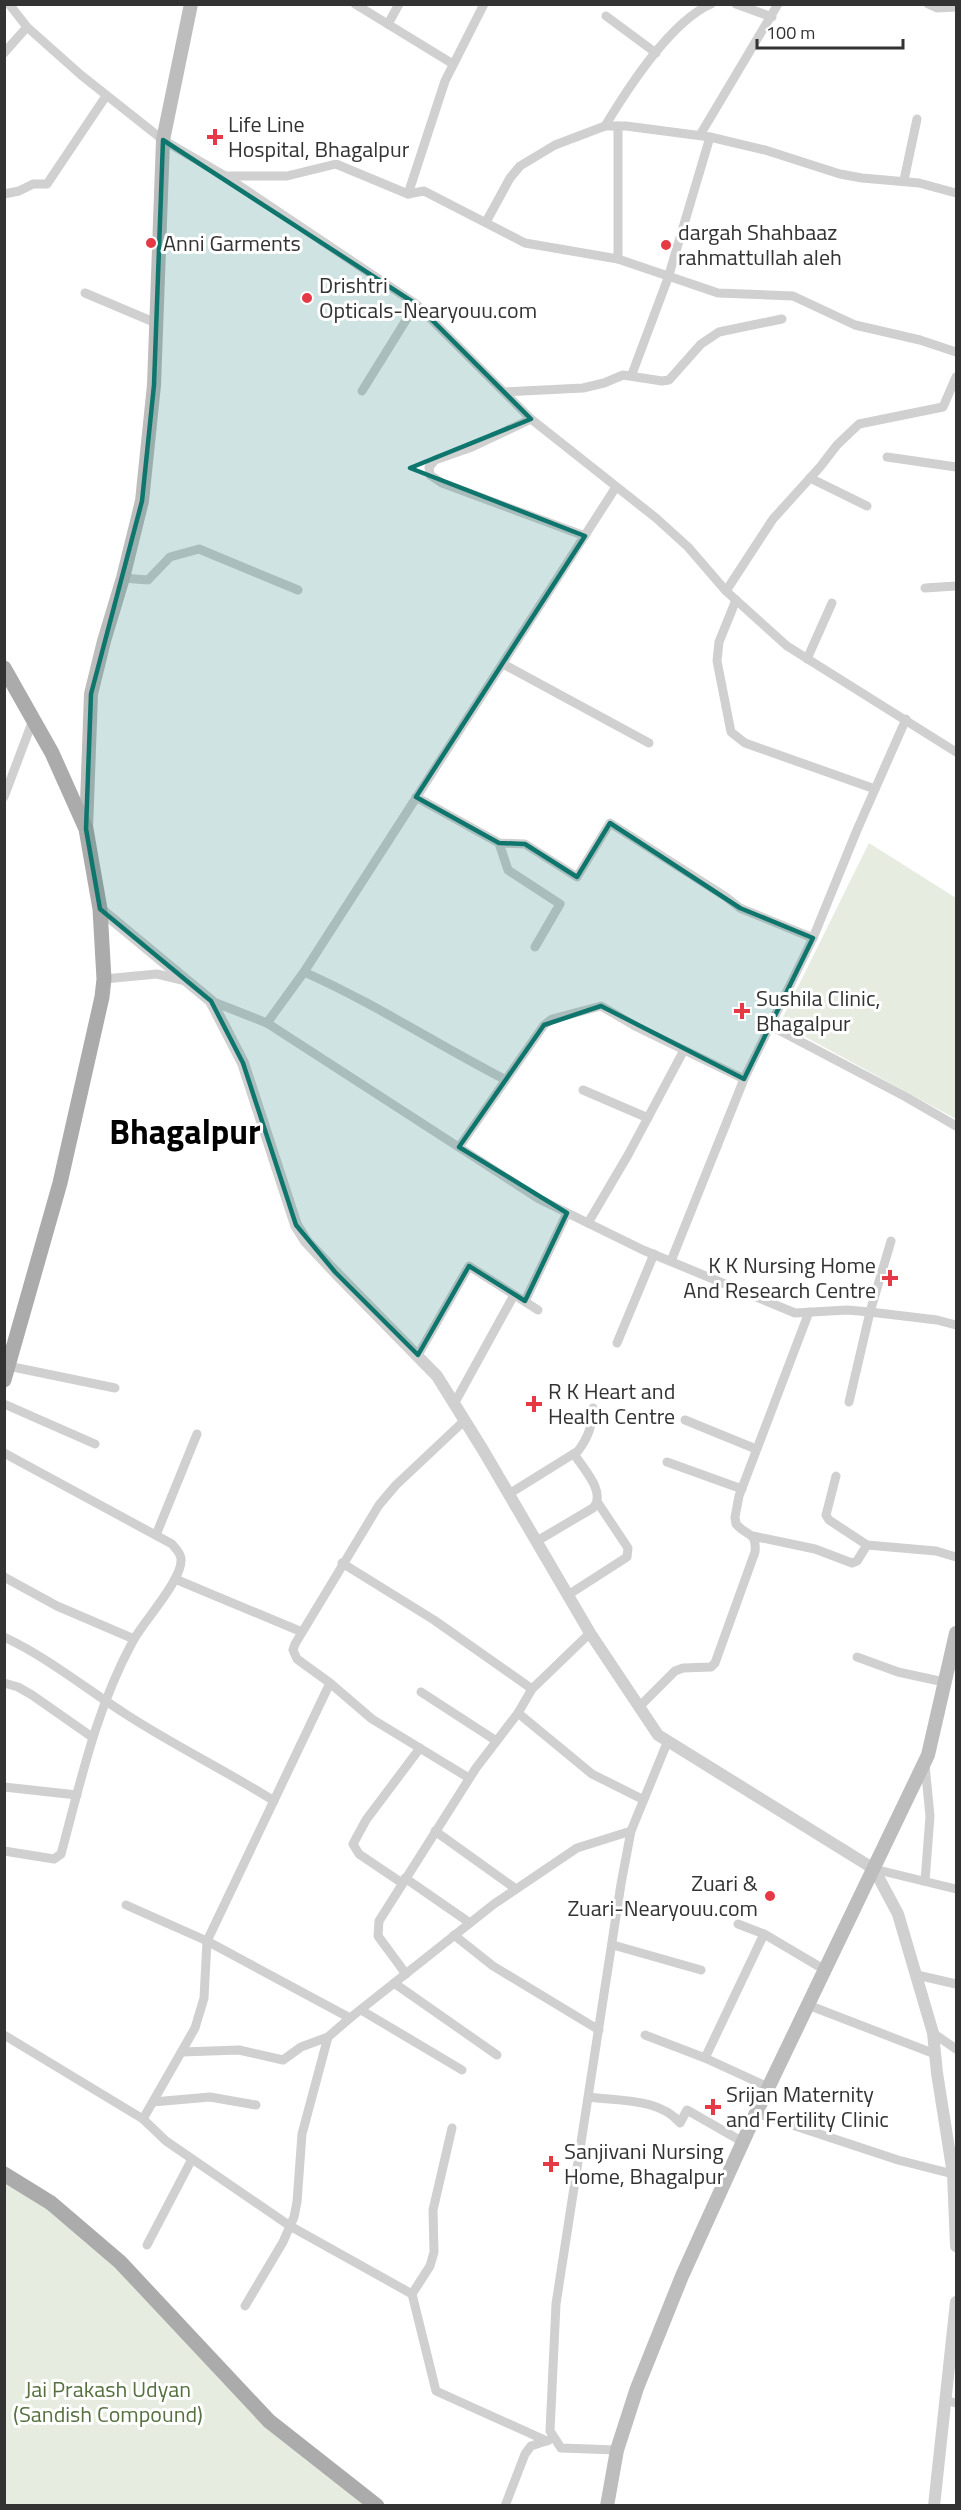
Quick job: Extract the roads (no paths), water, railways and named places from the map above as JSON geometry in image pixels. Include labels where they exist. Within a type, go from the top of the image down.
[{"type":"main road","points":[[6,1373],[60,1183],[102,997],[104,979],[100,909],[86,829],[91,694],[142,501],[154,385],[163,140],[190,4]]},
{"type":"main road","points":[[4,669],[52,753],[86,829]]},
{"type":"main road","points":[[607,2505],[616,2450],[637,2388],[682,2276],[756,2113],[925,1762],[934,1735],[944,1682],[957,1633]]},
{"type":"main road","points":[[4,2174],[51,2203],[120,2262],[269,2421],[377,2505]]},
{"type":"street","points":[[9,4],[27,27],[106,96],[163,140],[225,177],[417,304],[531,419],[688,547],[726,591],[769,631],[807,659],[957,752]]},
{"type":"street","points":[[355,4],[453,64]]},
{"type":"street","points":[[388,24],[399,4]]},
{"type":"street","points":[[408,194],[433,113],[453,64],[484,4]]},
{"type":"street","points":[[736,4],[772,17]]},
{"type":"street","points":[[632,374],[668,278],[705,136],[778,4]]},
{"type":"street","points":[[928,4],[937,8],[957,7]]},
{"type":"street","points":[[605,126],[656,53],[685,20],[710,5]]},
{"type":"street","points":[[606,16],[656,53]]},
{"type":"street","points":[[5,52],[27,27]]},
{"type":"street","points":[[4,194],[20,191],[33,184],[47,184],[106,96]]},
{"type":"street","points":[[904,180],[917,120]]},
{"type":"street","points":[[486,222],[510,178],[520,166],[555,145],[605,126],[705,136],[765,150],[840,174],[862,178],[904,180],[957,193]]},
{"type":"street","points":[[618,126],[618,259]]},
{"type":"street","points":[[225,177],[287,176],[336,164],[408,194],[424,191],[525,243],[618,259],[718,294],[793,296],[855,325],[920,340],[957,352]]},
{"type":"street","points":[[85,293],[156,323]]},
{"type":"street","points":[[362,391],[417,304]]},
{"type":"street","points":[[505,392],[583,388],[632,374],[662,381],[669,380],[701,344],[719,332],[782,319]]},
{"type":"street","points":[[726,591],[773,519],[837,445],[859,424],[943,407],[957,377]]},
{"type":"street","points":[[531,419],[472,447],[435,460],[429,467],[430,475],[442,483],[585,536]]},
{"type":"street","points":[[887,457],[957,467]]},
{"type":"street","points":[[810,478],[867,506]]},
{"type":"street","points":[[267,1023],[304,972],[616,487]]},
{"type":"street","points":[[123,578],[148,580],[170,557],[199,549],[298,590]]},
{"type":"street","points":[[925,588],[957,586]]},
{"type":"street","points":[[736,600],[719,642],[717,661],[731,732],[745,743],[875,789]]},
{"type":"street","points":[[807,659],[832,603]]},
{"type":"street","points":[[503,664],[649,743]]},
{"type":"street","points":[[671,1261],[744,1079],[813,938],[906,719]]},
{"type":"street","points":[[4,797],[33,720]]},
{"type":"street","points":[[416,797],[499,843],[525,844],[577,877],[610,823],[740,908],[813,938]]},
{"type":"street","points":[[499,843],[508,870],[560,904],[535,947]]},
{"type":"street","points":[[100,909],[211,1001],[243,1063],[296,1225],[306,1241],[334,1272],[437,1376],[590,1633],[658,1736],[874,1869],[957,1889]]},
{"type":"street","points":[[304,972],[338,987],[448,1051],[506,1080]]},
{"type":"street","points":[[104,979],[157,974],[190,982]]},
{"type":"street","points":[[211,1001],[267,1023],[539,1199],[654,1254],[795,1313],[870,1312],[937,1320],[957,1325]]},
{"type":"street","points":[[459,1147],[544,1025],[552,1019],[595,1007],[608,1008],[638,1027],[744,1079]]},
{"type":"street","points":[[771,1026],[957,1126]]},
{"type":"street","points":[[588,1223],[684,1050]]},
{"type":"street","points":[[583,1090],[648,1118]]},
{"type":"street","points":[[525,1301],[567,1212]]},
{"type":"street","points":[[849,1402],[870,1312],[891,1241]]},
{"type":"street","points":[[617,1343],[654,1254]]},
{"type":"street","points":[[417,1355],[469,1266],[538,1310]]},
{"type":"street","points":[[454,1404],[514,1295]]},
{"type":"street","points":[[809,1312],[742,1489],[735,1516],[736,1524],[741,1530],[753,1536],[815,1549],[852,1563],[857,1561],[867,1545]]},
{"type":"street","points":[[6,1373],[115,1388]]},
{"type":"street","points":[[4,1404],[95,1444]]},
{"type":"street","points":[[509,1494],[574,1454],[585,1441],[593,1420],[593,1408]]},
{"type":"street","points":[[685,1420],[756,1449]]},
{"type":"street","points":[[464,1421],[396,1485],[379,1505],[295,1644],[294,1655],[372,1719],[469,1778]]},
{"type":"street","points":[[156,1535],[197,1434]]},
{"type":"street","points":[[4,1453],[172,1544],[181,1555],[182,1562],[175,1579],[134,1639],[104,1699],[58,1858],[4,1851]]},
{"type":"street","points":[[537,1541],[598,1503],[599,1496],[596,1489],[574,1454]]},
{"type":"street","points":[[667,1462],[742,1489]]},
{"type":"street","points":[[836,1476],[826,1515],[829,1520],[867,1545],[936,1551],[957,1557]]},
{"type":"street","points":[[568,1595],[627,1557],[628,1548],[598,1503]]},
{"type":"street","points":[[639,1707],[675,1671],[683,1668],[711,1667],[715,1663],[755,1552],[756,1543],[753,1536]]},
{"type":"street","points":[[342,1563],[434,1620],[532,1689]]},
{"type":"street","points":[[4,1577],[57,1606],[134,1639]]},
{"type":"street","points":[[175,1579],[302,1632]]},
{"type":"street","points":[[406,1974],[382,1943],[377,1931],[379,1921],[469,1778],[495,1740],[518,1713],[532,1689],[590,1633]]},
{"type":"street","points":[[4,1637],[124,1713],[274,1802]]},
{"type":"street","points":[[857,1657],[898,1672],[944,1682]]},
{"type":"street","points":[[4,1683],[18,1687],[32,1695],[92,1737]]},
{"type":"street","points":[[142,2119],[195,2028],[204,1998],[207,1941],[330,1683]]},
{"type":"street","points":[[420,1692],[495,1740]]},
{"type":"street","points":[[518,1713],[592,1773],[642,1799]]},
{"type":"street","points":[[550,2440],[556,2304],[631,1831],[642,1799],[667,1743]]},
{"type":"street","points":[[420,1748],[366,1820],[353,1844],[359,1854],[470,1923]]},
{"type":"street","points":[[925,1762],[930,1816],[925,1881]]},
{"type":"street","points":[[4,1787],[76,1795]]},
{"type":"street","points":[[435,1831],[516,1889]]},
{"type":"street","points":[[182,2052],[239,2050],[283,2060],[301,2047],[328,2037],[454,1935],[577,1848],[631,1831]]},
{"type":"street","points":[[874,1869],[898,1914],[933,2032],[953,2174],[957,2246]]},
{"type":"street","points":[[126,1905],[207,1941],[350,2018]]},
{"type":"street","points":[[738,1924],[764,1934],[825,1970]]},
{"type":"street","points":[[705,2058],[764,1934]]},
{"type":"street","points":[[454,1935],[486,1961],[599,2030]]},
{"type":"street","points":[[613,1945],[701,1970]]},
{"type":"street","points":[[917,1975],[957,1984]]},
{"type":"street","points":[[394,1983],[497,2055]]},
{"type":"street","points":[[808,2005],[935,2054]]},
{"type":"street","points":[[360,2010],[462,2070]]},
{"type":"street","points":[[933,2032],[957,2049]]},
{"type":"street","points":[[4,2035],[142,2119],[166,2141],[290,2226],[412,2294]]},
{"type":"street","points":[[645,2035],[705,2058],[768,2088]]},
{"type":"street","points":[[245,2306],[290,2226],[297,2202],[302,2134],[328,2037]]},
{"type":"street","points":[[153,2102],[210,2097],[256,2105]]},
{"type":"street","points":[[589,2097],[650,2104],[673,2114],[680,2123],[687,2110],[743,2142]]},
{"type":"street","points":[[756,2113],[898,2160],[953,2174]]},
{"type":"street","points":[[452,2128],[433,2210],[434,2252],[430,2266],[412,2294],[436,2391],[550,2440],[561,2448],[616,2450]]},
{"type":"street","points":[[147,2245],[192,2159]]},
{"type":"street","points":[[934,2505],[951,2402],[957,2302]]},
{"type":"street","points":[[505,2505],[525,2454],[531,2446],[550,2440]]},
{"type":"place","name":"Life Line Hospital, Bhagalpur","points":[[215,137]]},
{"type":"place","name":"Anni Garments","points":[[151,243]]},
{"type":"place","name":"dargah Shahbaaz rahmattullah aleh","points":[[666,245]]},
{"type":"place","name":"Drishtri Opticals-Nearyouu.com","points":[[307,298]]},
{"type":"place","name":"Sushila Clinic, Bhagalpur","points":[[742,1011]]},
{"type":"place","name":"K K Nursing Home And Research Centre","points":[[890,1278]]},
{"type":"place","name":"R K Heart and Health Centre","points":[[534,1404]]},
{"type":"place","name":"Zuari & Zuari-Nearyouu.com","points":[[770,1896]]},
{"type":"place","name":"Srijan Maternity and Fertility Clinic","points":[[713,2107]]},
{"type":"place","name":"Sanjivani Nursing Home, Bhagalpur","points":[[551,2164]]},
{"type":"district","name":"Bhagalpur","points":[[185,1132]]},
{"type":"park label","name":"Jai Prakash Udyan (Sandish Compound)","points":[[108,2402]]}]
